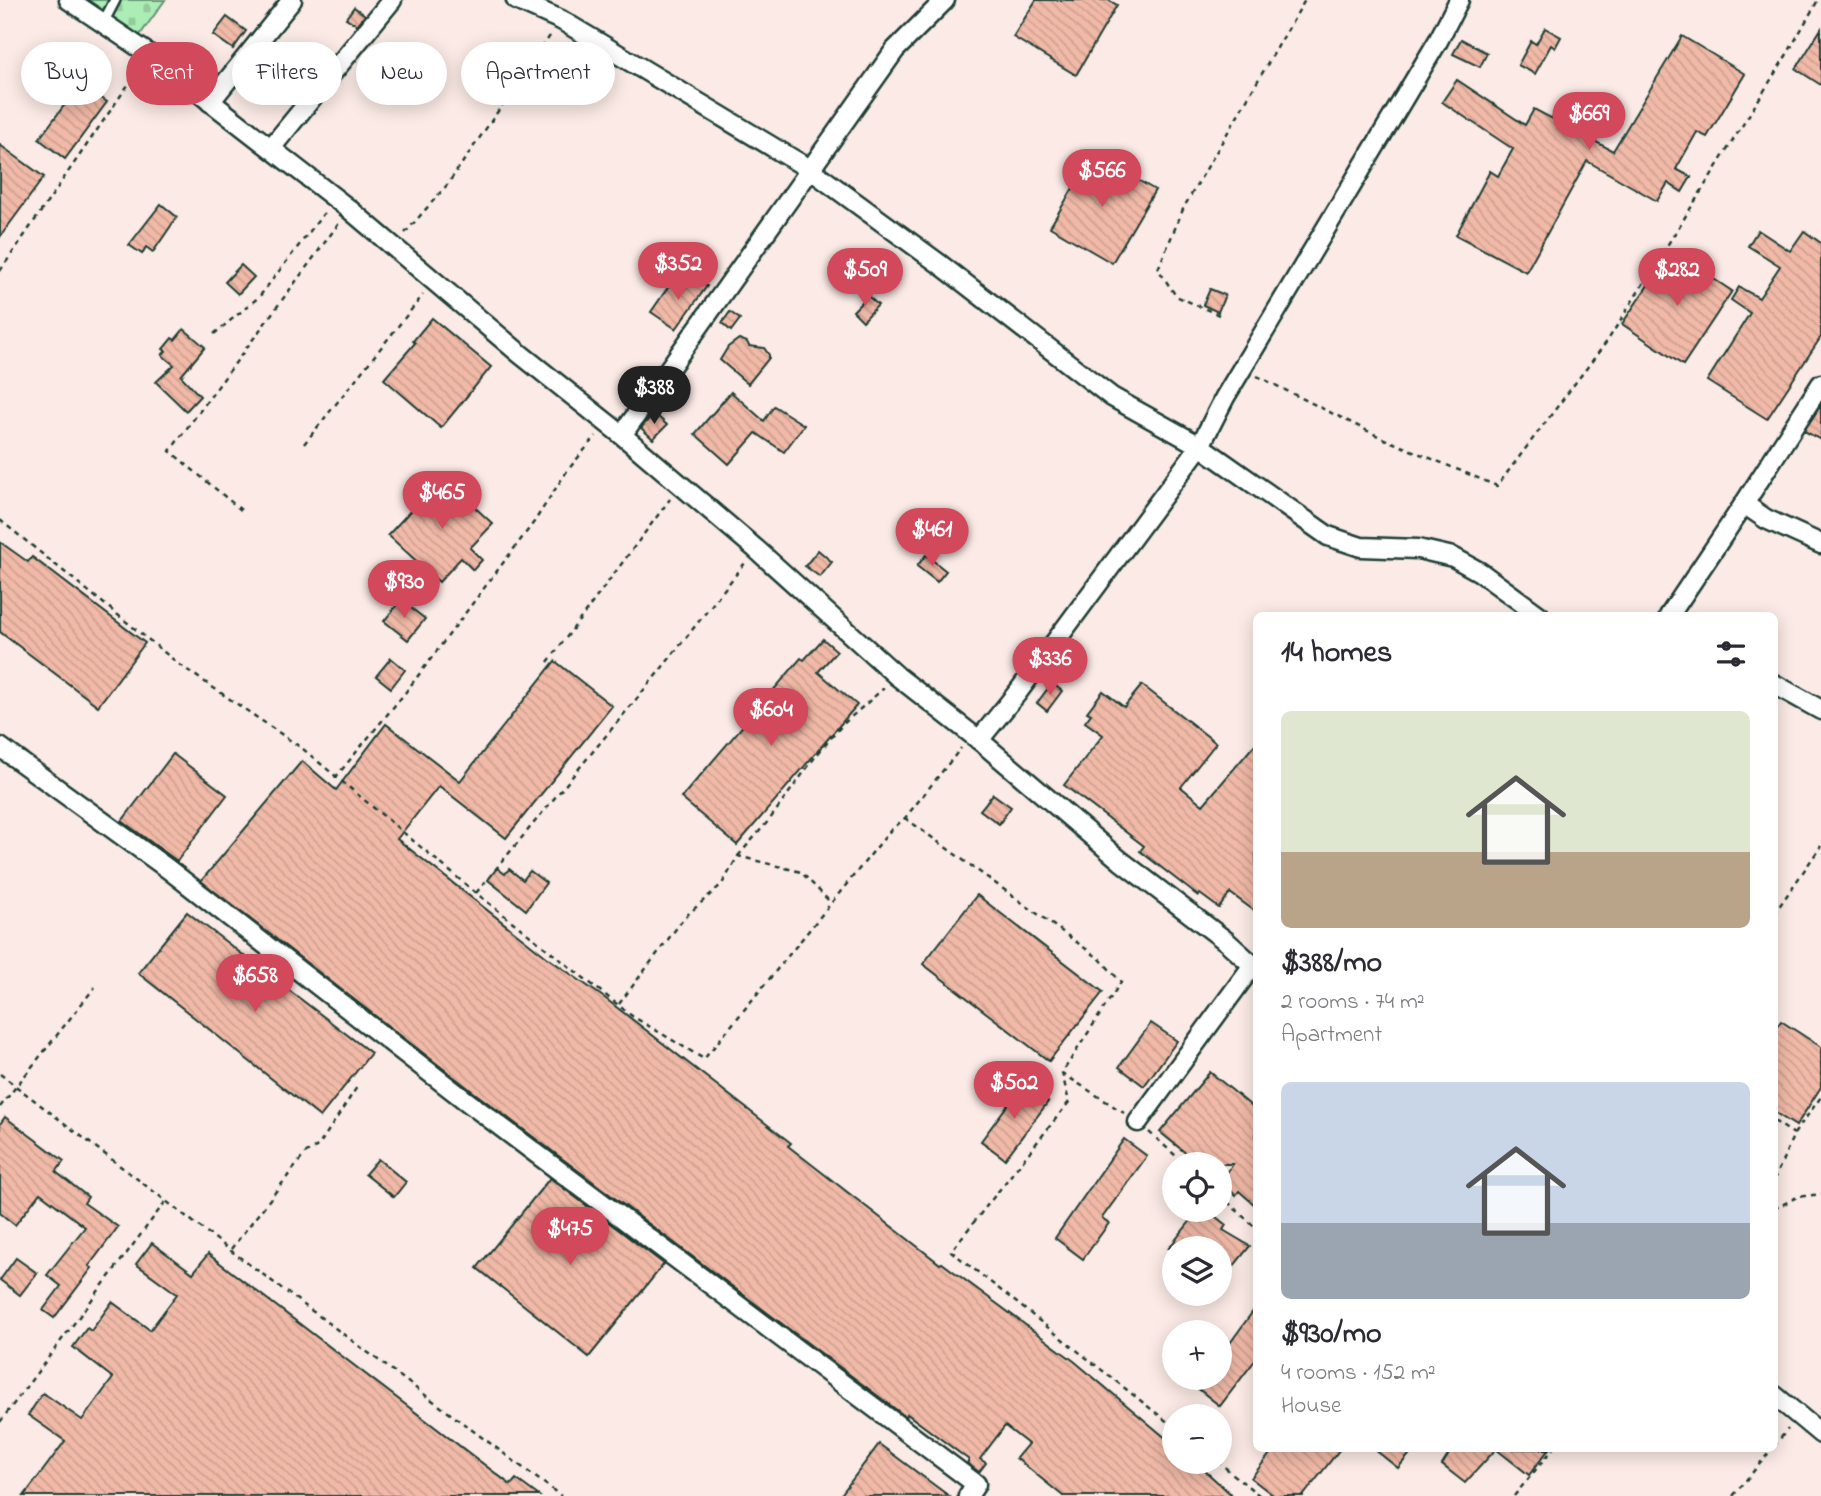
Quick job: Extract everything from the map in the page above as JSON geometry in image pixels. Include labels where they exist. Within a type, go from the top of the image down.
[{"type":"street","points":[[69,0],[131,42]]},
{"type":"street","points":[[218,92],[292,0]]},
{"type":"street","points":[[271,148],[392,0]]},
{"type":"street","points":[[516,0],[561,20],[811,170],[941,265],[1112,397],[1200,446],[1328,536],[1361,547],[1418,549],[1453,557],[1480,572],[1535,612]]},
{"type":"street","points":[[622,435],[895,50],[945,0]]},
{"type":"street","points":[[975,737],[1018,692],[1200,446],[1224,397],[1431,52],[1459,0]]},
{"type":"street","points":[[214,105],[342,204],[607,422],[897,676],[975,737],[1121,861],[1253,964]]},
{"type":"street","points":[[1672,612],[1821,384]]},
{"type":"street","points":[[1744,504],[1766,519],[1821,544]]},
{"type":"street","points":[[1778,686],[1821,710]]},
{"type":"street","points":[[0,747],[168,869],[465,1100],[976,1484],[968,1496]]},
{"type":"street","points":[[1138,1122],[1253,969]]},
{"type":"street","points":[[1778,1398],[1821,1434]]},
{"type":"lane","points":[[103,23],[115,0]]},
{"type":"path","points":[[1219,315],[1176,296],[1158,269],[1184,206],[1305,0]]},
{"type":"path","points":[[1243,369],[1382,438],[1497,486],[1608,340],[1789,51],[1818,0]]},
{"type":"path","points":[[394,246],[447,185],[561,20]]},
{"type":"path","points":[[0,271],[126,87]]},
{"type":"path","points":[[214,334],[259,297],[342,204]]},
{"type":"path","points":[[242,510],[170,451],[342,204]]},
{"type":"path","points":[[304,444],[434,282]]},
{"type":"path","points":[[335,778],[405,693],[534,522],[567,471],[607,422]]},
{"type":"path","points":[[548,662],[680,486]]},
{"type":"path","points":[[0,520],[180,665],[303,749],[476,893],[632,1016],[704,1059],[890,831],[905,818],[975,737]]},
{"type":"path","points":[[476,893],[756,550]]},
{"type":"path","points":[[619,1004],[685,917],[722,884],[738,856],[770,819],[814,757],[842,725],[897,676]]},
{"type":"path","points":[[905,818],[1100,959],[1121,982],[1062,1073],[1069,1102],[951,1251],[1162,1418]]},
{"type":"path","points":[[1778,908],[1821,846]]},
{"type":"path","points":[[738,856],[802,872],[831,903]]},
{"type":"path","points":[[0,1107],[95,987]]},
{"type":"path","points":[[0,1074],[230,1250],[561,1496]]},
{"type":"path","points":[[230,1250],[305,1154],[319,1144],[357,1087]]},
{"type":"path","points":[[1778,1171],[1794,1134],[1821,1097]]},
{"type":"path","points":[[1778,1124],[1794,1134]]},
{"type":"path","points":[[1778,1207],[1797,1197],[1821,1194]]},
{"type":"path","points":[[0,1422],[166,1201]]},
{"type":"path","points":[[1232,1206],[1253,1225]]},
{"type":"path","points":[[1778,1441],[1799,1416]]},
{"type":"path","points":[[1514,1496],[1551,1452]]},
{"type":"path","points":[[1733,1496],[1769,1452]]},
{"type":"path","points":[[1232,1474],[1259,1496]]},
{"type":"green space","points":[[83,0],[165,0],[137,39]]},
{"type":"building","points":[[1036,0],[1108,0],[1117,5],[1076,75],[1013,37]]},
{"type":"building","points":[[354,7],[365,15],[357,25],[346,18]]},
{"type":"building","points":[[227,17],[246,31],[238,42],[232,42],[232,48],[213,35]]},
{"type":"building","points":[[1545,28],[1561,37],[1555,48],[1551,45],[1535,74],[1518,65],[1531,41],[1536,44]]},
{"type":"building","points":[[1821,29],[1821,85],[1796,69]]},
{"type":"building","points":[[1682,36],[1745,74],[1707,137],[1697,132],[1676,169],[1691,177],[1682,192],[1668,183],[1657,201],[1587,161],[1526,272],[1456,235],[1490,171],[1498,176],[1513,149],[1442,102],[1457,80],[1525,125],[1534,109],[1613,151]]},
{"type":"building","points":[[1461,39],[1487,53],[1480,67],[1453,54]]},
{"type":"building","points":[[64,105],[105,105],[65,159],[39,139]]},
{"type":"building","points":[[0,145],[44,177],[0,237]]},
{"type":"building","points":[[1093,154],[1155,190],[1112,263],[1050,227]]},
{"type":"building","points":[[161,204],[177,217],[153,252],[146,247],[142,254],[129,245]]},
{"type":"building","points":[[1758,230],[1790,251],[1804,231],[1821,243],[1821,337],[1767,419],[1707,381],[1750,313],[1731,300],[1739,287],[1759,298],[1780,266],[1748,246]]},
{"type":"building","points":[[1671,251],[1732,291],[1683,365],[1622,324]]},
{"type":"building","points":[[241,265],[254,277],[238,294],[225,282]]},
{"type":"building","points":[[692,276],[707,286],[676,329],[651,312],[671,283],[683,291]]},
{"type":"building","points":[[1210,289],[1225,295],[1218,312],[1203,305]]},
{"type":"building","points":[[868,296],[878,305],[863,321],[853,311]]},
{"type":"building","points":[[730,312],[740,319],[731,331],[722,323]]},
{"type":"building","points":[[432,318],[491,367],[441,428],[384,379]]},
{"type":"building","points":[[184,329],[205,347],[181,376],[200,396],[186,411],[156,382],[174,365],[162,355],[166,351],[163,349]]},
{"type":"building","points":[[739,339],[747,342],[749,346],[764,348],[769,355],[748,384],[720,360],[728,347]]},
{"type":"building","points":[[731,392],[764,421],[774,406],[804,425],[784,452],[756,433],[729,464],[695,434]]},
{"type":"building","points":[[1821,405],[1821,440],[1804,431]]},
{"type":"building","points":[[654,413],[667,425],[653,439],[641,428]]},
{"type":"building","points":[[442,477],[493,524],[470,548],[482,560],[473,570],[461,558],[439,582],[388,535]]},
{"type":"building","points":[[0,542],[28,562],[32,557],[145,643],[98,706],[0,632]]},
{"type":"building","points":[[818,550],[832,562],[820,577],[805,566]]},
{"type":"building","points":[[926,555],[946,571],[937,582],[917,566]]},
{"type":"building","points":[[401,600],[425,619],[408,640],[384,621]]},
{"type":"building","points":[[823,639],[837,651],[818,672],[857,705],[737,845],[681,798],[801,658],[804,660]]},
{"type":"building","points":[[391,658],[405,670],[391,688],[376,676]]},
{"type":"building","points":[[555,661],[612,706],[506,838],[439,786],[397,839],[791,1143],[788,1146],[940,1264],[1074,1361],[1162,1435],[1162,1474],[1208,1474],[1233,1496],[1063,1496],[1016,1458],[1028,1444],[1005,1426],[980,1459],[986,1463],[979,1472],[967,1463],[969,1460],[907,1414],[906,1417],[472,1091],[201,881],[302,761],[336,790],[386,724],[460,781]]},
{"type":"building","points":[[1052,683],[1062,691],[1047,711],[1037,703]]},
{"type":"building","points":[[1142,685],[1216,743],[1181,787],[1203,805],[1253,747],[1253,910],[1230,893],[1219,908],[1200,894],[1198,896],[1140,851],[1144,846],[1064,785],[1103,735],[1085,722],[1091,714],[1087,712],[1103,691],[1124,707]]},
{"type":"building","points":[[173,754],[227,795],[177,861],[122,821]]},
{"type":"building","points":[[993,794],[1011,807],[999,824],[980,810]]},
{"type":"building","points":[[497,868],[505,874],[509,869],[523,880],[530,871],[546,883],[526,910],[488,880]]},
{"type":"building","points":[[977,895],[1103,992],[1049,1061],[923,964]]},
{"type":"building","points":[[187,912],[371,1053],[320,1117],[138,973]]},
{"type":"building","points":[[1781,1021],[1821,1047],[1821,1087],[1796,1126],[1778,1115],[1778,1025]]},
{"type":"building","points":[[1151,1023],[1177,1041],[1144,1086],[1119,1067]]},
{"type":"building","points":[[1210,1072],[1253,1108],[1253,1203],[1239,1191],[1236,1195],[1232,1192],[1232,1152],[1184,1152],[1160,1132]]},
{"type":"building","points":[[1023,1084],[1048,1102],[1005,1159],[981,1141]]},
{"type":"building","points":[[5,1117],[64,1161],[56,1172],[88,1197],[84,1203],[118,1227],[89,1266],[92,1268],[54,1318],[43,1310],[61,1286],[47,1275],[85,1227],[40,1193],[15,1225],[0,1213],[0,1124]]},
{"type":"building","points":[[1124,1139],[1147,1156],[1102,1218],[1109,1223],[1083,1259],[1055,1238]]},
{"type":"building","points":[[378,1159],[406,1182],[394,1197],[365,1174]]},
{"type":"building","points":[[550,1178],[664,1264],[589,1357],[477,1268]]},
{"type":"building","points":[[1190,1222],[1222,1222],[1226,1225],[1223,1230],[1250,1246],[1232,1268],[1232,1236],[1179,1236]]},
{"type":"building","points":[[152,1243],[193,1273],[208,1254],[511,1485],[516,1479],[539,1496],[24,1496],[65,1441],[28,1415],[43,1393],[82,1420],[113,1378],[73,1347],[87,1328],[91,1331],[112,1302],[150,1330],[177,1294],[136,1264]]},
{"type":"building","points":[[16,1258],[37,1273],[20,1295],[0,1280]]},
{"type":"building","points":[[1253,1311],[1253,1363],[1222,1404],[1217,1404],[1200,1390],[1232,1390],[1232,1340]]},
{"type":"building","points":[[879,1444],[949,1496],[840,1496]]},
{"type":"building","points":[[1272,1452],[1338,1452],[1303,1496],[1274,1496],[1251,1478]]},
{"type":"building","points":[[1378,1452],[1411,1452],[1398,1468]]},
{"type":"building","points":[[1450,1452],[1493,1452],[1465,1483],[1442,1465]]},
{"type":"building","points":[[1500,1452],[1547,1452],[1529,1475]]}]
